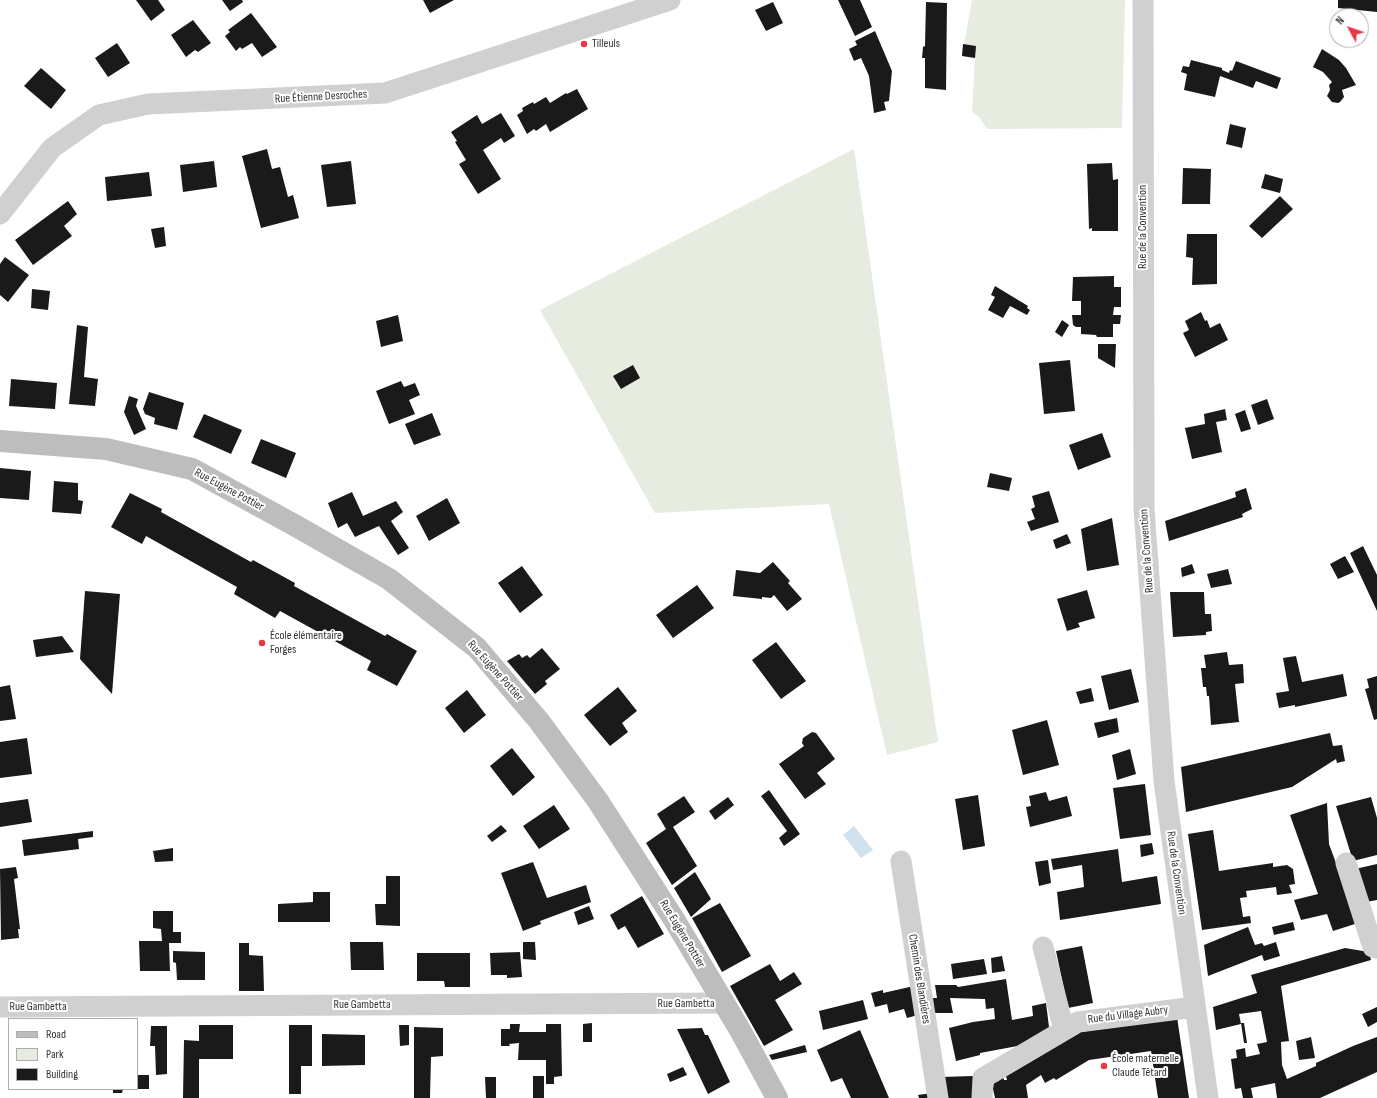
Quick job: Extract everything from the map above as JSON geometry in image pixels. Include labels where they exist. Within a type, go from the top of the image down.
[{"type":"street","name":"Rue Étienne Desroches","points":[[0,214],[52,148],[99,115],[148,104],[385,93],[670,0]]},
{"type":"street","name":"Rue de la Convention","points":[[1143,0],[1144,509],[1164,781],[1208,1098]]},
{"type":"street","name":"Rue Eugène Pottier","points":[[0,441],[106,449],[192,469],[389,579],[477,648],[539,721],[598,801],[675,921],[740,1030],[777,1098]]},
{"type":"street","name":"Chemin des Blandières","points":[[901,861],[938,1098]]},
{"type":"street","points":[[1346,863],[1373,947],[1377,948]]},
{"type":"street","points":[[1043,947],[1064,1030]]},
{"type":"street","name":"Rue Gambetta","points":[[0,1008],[724,1003]]},
{"type":"street","name":"Rue du Village Aubry","points":[[982,1098],[983,1078],[1078,1022],[1195,1007]]},
{"type":"green space","points":[[972,0],[1125,0],[1122,128],[987,129],[979,117],[972,112],[975,58],[962,56]]},
{"type":"green space","points":[[854,149],[938,742],[887,755],[829,504],[655,513],[540,310]]},
{"type":"water","points":[[854,826],[873,850],[861,858],[843,835]]},
{"type":"building","points":[[136,0],[158,0],[165,10],[151,21]]},
{"type":"building","points":[[222,0],[242,0],[243,2],[230,11]]},
{"type":"building","points":[[423,0],[454,0],[430,13]]},
{"type":"building","points":[[838,0],[860,0],[872,27],[855,36]]},
{"type":"building","points":[[1338,0],[1377,0],[1377,12],[1369,11],[1369,8],[1338,8]]},
{"type":"building","points":[[773,2],[783,23],[766,31],[755,10]]},
{"type":"building","points":[[926,2],[947,3],[946,90],[925,88],[925,58],[922,58],[923,47],[925,46]]},
{"type":"building","points":[[251,13],[277,47],[262,57],[252,43],[242,49],[240,47],[236,51],[225,36],[230,32],[228,30]]},
{"type":"building","points":[[193,20],[211,43],[198,52],[195,50],[186,57],[171,35]]},
{"type":"building","points":[[875,31],[892,71],[889,101],[884,102],[886,110],[874,113],[869,76],[861,58],[854,61],[849,49],[857,45],[855,41]]},
{"type":"building","points":[[117,43],[130,63],[108,77],[95,58]]},
{"type":"building","points":[[963,44],[976,46],[975,58],[962,56]]},
{"type":"building","points":[[1322,49],[1339,60],[1346,68],[1356,85],[1342,90],[1344,97],[1338,103],[1332,102],[1327,96],[1330,90],[1329,85],[1332,82],[1323,72],[1313,67]]},
{"type":"building","points":[[1191,60],[1222,68],[1222,70],[1229,73],[1230,70],[1232,71],[1236,61],[1281,78],[1277,89],[1256,81],[1253,88],[1220,76],[1215,97],[1184,90],[1187,74],[1181,72],[1183,66],[1189,67]]},
{"type":"building","points":[[41,68],[66,90],[51,109],[24,86]]},
{"type":"building","points":[[577,89],[588,109],[550,132],[546,124],[536,131],[534,129],[527,134],[517,115],[523,111],[522,108],[533,102],[534,104],[546,97],[550,103],[566,93],[567,94]]},
{"type":"building","points":[[501,113],[515,136],[504,143],[501,138],[483,150],[501,179],[478,194],[459,164],[466,160],[451,132],[477,115],[482,124]]},
{"type":"building","points":[[1230,124],[1246,128],[1242,148],[1226,144]]},
{"type":"building","points":[[267,149],[272,169],[280,167],[288,197],[293,195],[299,218],[261,228],[242,156]]},
{"type":"building","points":[[214,161],[217,187],[183,192],[180,165]]},
{"type":"building","points":[[351,161],[356,204],[327,207],[321,165]]},
{"type":"building","points":[[1112,163],[1113,180],[1118,179],[1118,231],[1092,231],[1092,228],[1089,229],[1087,164]]},
{"type":"building","points":[[1183,168],[1211,169],[1210,204],[1182,204]]},
{"type":"building","points":[[149,172],[152,196],[107,201],[105,177]]},
{"type":"building","points":[[1265,174],[1283,179],[1280,193],[1261,188]]},
{"type":"building","points":[[1280,196],[1293,209],[1262,238],[1249,226]]},
{"type":"building","points":[[68,201],[77,214],[64,226],[72,236],[33,265],[15,240]]},
{"type":"building","points":[[164,227],[166,246],[155,248],[151,229]]},
{"type":"building","points":[[1187,234],[1217,234],[1217,284],[1192,285],[1193,258],[1186,257]]},
{"type":"building","points":[[5,257],[29,275],[8,302],[0,295],[0,264]]},
{"type":"building","points":[[1114,276],[1114,287],[1121,287],[1121,307],[1114,307],[1113,315],[1121,315],[1120,324],[1113,324],[1113,337],[1097,337],[1096,335],[1081,334],[1081,327],[1076,327],[1073,325],[1072,315],[1081,315],[1081,301],[1072,301],[1073,277]]},
{"type":"building","points":[[995,286],[1028,306],[1027,308],[1030,310],[1027,315],[1010,306],[1003,318],[988,310],[995,297],[991,295]]},
{"type":"building","points":[[32,289],[50,291],[48,310],[31,308]]},
{"type":"building","points":[[1201,312],[1205,321],[1207,320],[1210,328],[1220,323],[1228,340],[1195,357],[1183,333],[1189,330],[1185,321]]},
{"type":"building","points":[[398,315],[403,341],[381,347],[376,321]]},
{"type":"building","points":[[1062,320],[1069,325],[1062,337],[1055,332]]},
{"type":"building","points":[[77,325],[88,327],[84,377],[98,379],[95,406],[69,404]]},
{"type":"building","points":[[1098,344],[1116,344],[1115,368],[1098,358]]},
{"type":"building","points":[[1070,360],[1075,411],[1044,414],[1039,363]]},
{"type":"building","points":[[633,365],[640,378],[621,389],[613,376]]},
{"type":"building","points":[[11,379],[57,383],[55,409],[9,406]]},
{"type":"building","points":[[401,381],[404,387],[415,383],[420,395],[409,400],[415,414],[389,424],[376,391]]},
{"type":"building","points":[[149,392],[184,403],[177,430],[154,424],[155,418],[145,414],[143,409]]},
{"type":"building","points":[[129,396],[138,399],[136,406],[146,429],[134,435],[124,412]]},
{"type":"building","points":[[1267,399],[1274,419],[1258,425],[1251,405]]},
{"type":"building","points":[[1225,409],[1227,420],[1216,422],[1222,452],[1192,459],[1185,428],[1205,424],[1204,414]]},
{"type":"building","points":[[1245,410],[1251,429],[1241,432],[1235,414]]},
{"type":"building","points":[[432,413],[441,435],[414,445],[405,424]]},
{"type":"building","points":[[204,414],[242,430],[231,454],[193,437]]},
{"type":"building","points":[[1102,433],[1111,457],[1078,470],[1069,445]]},
{"type":"building","points":[[261,439],[296,453],[286,478],[251,463]]},
{"type":"building","points":[[0,468],[31,471],[29,500],[0,498]]},
{"type":"building","points":[[990,473],[1012,478],[1009,491],[987,487]]},
{"type":"building","points":[[54,481],[78,483],[78,500],[83,501],[81,514],[52,512]]},
{"type":"building","points":[[1246,488],[1252,509],[1242,514],[1243,517],[1169,541],[1165,521],[1236,497],[1235,492]]},
{"type":"building","points":[[1049,491],[1059,522],[1031,531],[1027,522],[1035,519],[1031,509],[1035,507],[1032,496]]},
{"type":"building","points":[[352,492],[363,516],[396,501],[403,512],[391,521],[409,548],[398,555],[379,526],[355,537],[347,523],[338,528],[328,503]]},
{"type":"building","points":[[130,493],[162,509],[161,512],[251,562],[253,560],[295,583],[294,586],[385,636],[387,634],[417,651],[397,686],[367,670],[371,661],[280,611],[275,618],[234,594],[237,587],[146,536],[142,544],[111,527]]},
{"type":"building","points":[[447,498],[460,523],[429,541],[416,516]]},
{"type":"building","points":[[1112,518],[1119,565],[1087,571],[1081,529]]},
{"type":"building","points":[[1067,534],[1071,543],[1056,549],[1053,540]]},
{"type":"building","points":[[1363,546],[1377,575],[1377,611],[1350,553]]},
{"type":"building","points":[[1345,556],[1354,572],[1338,579],[1330,564]]},
{"type":"building","points":[[773,562],[790,581],[788,583],[802,599],[787,611],[774,595],[771,598],[762,597],[762,599],[733,596],[736,570],[760,573]]},
{"type":"building","points":[[1192,564],[1195,573],[1182,577],[1181,568]]},
{"type":"building","points":[[522,566],[543,595],[520,613],[498,583]]},
{"type":"building","points":[[1228,569],[1232,584],[1211,588],[1207,574]]},
{"type":"building","points":[[697,585],[714,608],[673,638],[656,615]]},
{"type":"building","points":[[1087,590],[1095,618],[1078,623],[1080,627],[1067,631],[1057,599]]},
{"type":"building","points":[[85,591],[120,594],[112,694],[80,659]]},
{"type":"building","points":[[1170,592],[1204,592],[1205,614],[1211,614],[1212,631],[1206,632],[1206,635],[1173,637]]},
{"type":"building","points":[[62,636],[74,652],[36,657],[33,640]]},
{"type":"building","points":[[776,642],[806,681],[781,699],[752,660]]},
{"type":"building","points":[[542,648],[560,669],[545,681],[547,684],[535,694],[507,661],[519,654],[522,658],[527,655],[530,658]]},
{"type":"building","points":[[1227,652],[1229,665],[1243,664],[1244,683],[1235,684],[1239,722],[1211,725],[1209,696],[1207,696],[1206,687],[1203,687],[1201,668],[1206,668],[1204,655]]},
{"type":"building","points":[[1296,656],[1302,682],[1343,674],[1347,696],[1295,707],[1295,705],[1279,708],[1276,693],[1289,691],[1283,658]]},
{"type":"building","points":[[1131,669],[1139,702],[1109,710],[1101,676]]},
{"type":"building","points":[[1377,676],[1377,719],[1374,720],[1365,689],[1369,688],[1367,679]]},
{"type":"building","points":[[10,685],[16,719],[0,721],[0,687]]},
{"type":"building","points":[[618,687],[637,711],[622,723],[628,732],[610,746],[584,715]]},
{"type":"building","points":[[1091,688],[1094,701],[1080,704],[1076,692]]},
{"type":"building","points":[[467,690],[486,715],[464,733],[445,708]]},
{"type":"building","points":[[1117,718],[1119,732],[1098,738],[1094,723]]},
{"type":"building","points":[[1047,720],[1059,765],[1023,775],[1012,730]]},
{"type":"building","points":[[812,732],[816,733],[835,759],[817,773],[826,784],[805,799],[779,764],[804,746],[802,743],[803,738]]},
{"type":"building","points":[[1330,733],[1333,746],[1342,745],[1345,761],[1337,763],[1336,759],[1292,787],[1186,812],[1181,767]]},
{"type":"building","points":[[27,738],[32,774],[0,778],[0,742]]},
{"type":"building","points":[[512,748],[535,777],[513,796],[490,766]]},
{"type":"building","points":[[1130,749],[1136,774],[1117,780],[1112,755]]},
{"type":"building","points":[[1145,784],[1151,835],[1120,839],[1113,788]]},
{"type":"building","points":[[769,790],[800,834],[784,846],[779,838],[787,831],[761,796]]},
{"type":"building","points":[[1046,792],[1049,801],[1067,796],[1072,816],[1030,827],[1026,807],[1031,806],[1029,796]]},
{"type":"building","points":[[978,795],[985,846],[963,850],[955,799]]},
{"type":"building","points":[[684,796],[695,812],[673,827],[697,866],[672,885],[646,843],[666,829],[657,814]]},
{"type":"building","points":[[728,797],[734,805],[715,820],[709,811]]},
{"type":"building","points":[[1371,797],[1377,818],[1377,855],[1353,861],[1336,806]]},
{"type":"building","points":[[28,799],[32,822],[0,827],[0,803]]},
{"type":"building","points":[[1327,803],[1329,844],[1358,923],[1333,931],[1327,914],[1301,920],[1294,900],[1318,894],[1290,815]]},
{"type":"building","points":[[554,805],[570,829],[539,849],[523,826]]},
{"type":"building","points":[[501,825],[507,831],[492,842],[487,836]]},
{"type":"building","points":[[1213,830],[1219,871],[1273,863],[1273,867],[1287,865],[1293,869],[1295,884],[1289,885],[1292,893],[1277,895],[1276,887],[1246,891],[1247,897],[1240,898],[1243,917],[1250,916],[1251,923],[1202,930],[1188,834]]},
{"type":"building","points":[[93,831],[93,837],[78,839],[79,849],[24,856],[22,840]]},
{"type":"building","points":[[1152,843],[1154,854],[1141,857],[1140,845]]},
{"type":"building","points":[[173,848],[173,861],[155,862],[153,851]]},
{"type":"building","points":[[1118,849],[1122,882],[1157,876],[1161,904],[1060,920],[1057,892],[1084,887],[1082,865],[1053,870],[1051,859]]},
{"type":"building","points":[[1048,860],[1051,883],[1039,886],[1035,862]]},
{"type":"building","points":[[533,862],[547,898],[586,885],[591,902],[540,921],[541,924],[523,931],[501,873]]},
{"type":"building","points":[[1377,864],[1377,900],[1366,902],[1355,869]]},
{"type":"building","points":[[16,867],[18,878],[14,879],[20,929],[18,929],[19,938],[1,940],[0,869]]},
{"type":"building","points":[[695,872],[711,899],[691,917],[674,888]]},
{"type":"building","points":[[386,876],[400,876],[400,926],[376,925],[375,904],[386,904]]},
{"type":"building","points":[[313,892],[330,892],[330,922],[278,922],[278,904],[313,902]]},
{"type":"building","points":[[642,896],[664,934],[638,948],[625,926],[618,930],[610,915]]},
{"type":"building","points":[[720,903],[751,956],[722,972],[692,918]]},
{"type":"building","points":[[589,906],[594,919],[578,925],[574,912]]},
{"type":"building","points":[[153,911],[173,911],[173,932],[181,932],[181,943],[169,943],[170,971],[140,971],[139,941],[162,941],[161,929],[153,928]]},
{"type":"building","points":[[1293,922],[1295,930],[1274,935],[1272,927]]},
{"type":"building","points":[[1248,927],[1255,945],[1262,943],[1264,946],[1276,942],[1280,956],[1264,961],[1262,955],[1208,976],[1204,945]]},
{"type":"building","points":[[350,942],[383,942],[384,970],[351,970]]},
{"type":"building","points":[[523,942],[535,942],[536,960],[523,959]]},
{"type":"building","points":[[239,943],[249,943],[249,955],[263,956],[264,991],[239,991]]},
{"type":"building","points":[[1082,946],[1093,1003],[1068,1008],[1056,951]]},
{"type":"building","points":[[1345,948],[1369,952],[1371,960],[1281,986],[1289,1041],[1281,1042],[1282,1065],[1287,1079],[1316,1066],[1316,1063],[1377,1037],[1377,1072],[1320,1098],[1277,1098],[1275,1083],[1251,1088],[1253,1098],[1243,1098],[1241,1088],[1235,1089],[1231,1059],[1237,1058],[1236,1050],[1245,1048],[1246,1057],[1260,1054],[1257,1044],[1267,1042],[1261,1011],[1239,1014],[1241,1024],[1216,1030],[1213,1007],[1257,993],[1251,975]]},
{"type":"building","points":[[173,951],[205,952],[205,980],[177,980],[176,963],[173,962]]},
{"type":"building","points":[[520,952],[522,977],[507,978],[507,975],[491,975],[490,953]]},
{"type":"building","points":[[417,953],[470,953],[470,987],[445,987],[444,981],[417,981]]},
{"type":"building","points":[[1002,956],[1005,971],[992,973],[991,958]]},
{"type":"building","points":[[984,959],[987,974],[953,979],[951,964]]},
{"type":"building","points":[[770,964],[780,981],[794,972],[802,984],[775,1000],[793,1030],[764,1046],[730,986]]},
{"type":"building","points":[[1006,979],[1012,1020],[1033,1016],[1032,1006],[1046,1003],[1050,1035],[1039,1042],[980,1053],[980,1055],[956,1061],[949,1028],[973,1022],[995,1019],[994,1008],[986,1009],[985,999],[950,998],[953,1013],[931,1013],[928,998],[937,998],[935,985],[956,985],[958,987]]},
{"type":"building","points":[[914,986],[918,1015],[907,1018],[904,1009],[889,1013],[887,1004],[875,1007],[871,993],[883,990],[883,993]]},
{"type":"building","points":[[863,1000],[868,1019],[823,1030],[819,1011]]},
{"type":"building","points":[[1377,1007],[1377,1022],[1368,1027],[1362,1014]]},
{"type":"building","name":"École maternelle Claude Têtard","points":[[1177,1017],[1189,1098],[1158,1098],[1151,1051],[1089,1060],[1056,1080],[1054,1078],[1045,1083],[1041,1075],[1026,1085],[1028,1098],[995,1098],[993,1089],[994,1082],[999,1081],[999,1078],[1003,1077],[1004,1080],[1007,1080],[1006,1076],[1081,1032]]},
{"type":"building","points":[[592,1023],[592,1042],[583,1042],[583,1024]]},
{"type":"building","points":[[1241,1023],[1244,1023],[1247,1043],[1244,1043]]},
{"type":"building","points":[[510,1024],[520,1024],[519,1032],[546,1032],[546,1024],[561,1024],[562,1076],[554,1077],[554,1084],[546,1084],[546,1060],[518,1060],[519,1043],[509,1044],[510,1046],[501,1046],[501,1029],[510,1029]]},
{"type":"building","points":[[199,1025],[233,1025],[233,1059],[199,1059],[199,1098],[183,1098],[184,1040],[199,1041]]},
{"type":"building","points":[[289,1025],[312,1025],[312,1066],[301,1066],[301,1094],[289,1094]]},
{"type":"building","points":[[399,1025],[409,1025],[409,1045],[400,1046]]},
{"type":"building","points":[[151,1026],[167,1026],[167,1074],[156,1075],[155,1046],[150,1046]]},
{"type":"building","points":[[414,1027],[443,1028],[443,1056],[431,1057],[430,1098],[414,1098]]},
{"type":"building","points":[[702,1028],[705,1035],[708,1035],[730,1082],[708,1094],[677,1029]]},
{"type":"building","points":[[860,1030],[889,1098],[851,1098],[842,1078],[831,1082],[817,1050]]},
{"type":"building","points":[[322,1034],[365,1035],[365,1065],[322,1066]]},
{"type":"building","points":[[1311,1037],[1315,1058],[1299,1060],[1296,1041]]},
{"type":"building","points":[[805,1045],[807,1052],[772,1060],[769,1055]]},
{"type":"building","points":[[683,1067],[687,1075],[670,1082],[667,1074]]},
{"type":"building","points":[[138,1075],[149,1075],[149,1089],[138,1089]]},
{"type":"building","points":[[533,1076],[544,1076],[544,1098],[533,1098]]},
{"type":"building","points":[[973,1076],[974,1098],[945,1098],[941,1077]]},
{"type":"building","points":[[485,1077],[496,1077],[496,1098],[486,1098]]},
{"type":"building","points":[[113,1090],[123,1090],[122,1093],[113,1093]]},
{"type":"building","points":[[932,1093],[933,1098],[919,1098],[918,1095]]},
{"type":"place","name":"Tilleuls","points":[[584,44]]},
{"type":"place","name":"École élémentaire Forges","points":[[262,643]]},
{"type":"place","name":"École maternelle Claude Têtard","points":[[1104,1066]]}]
